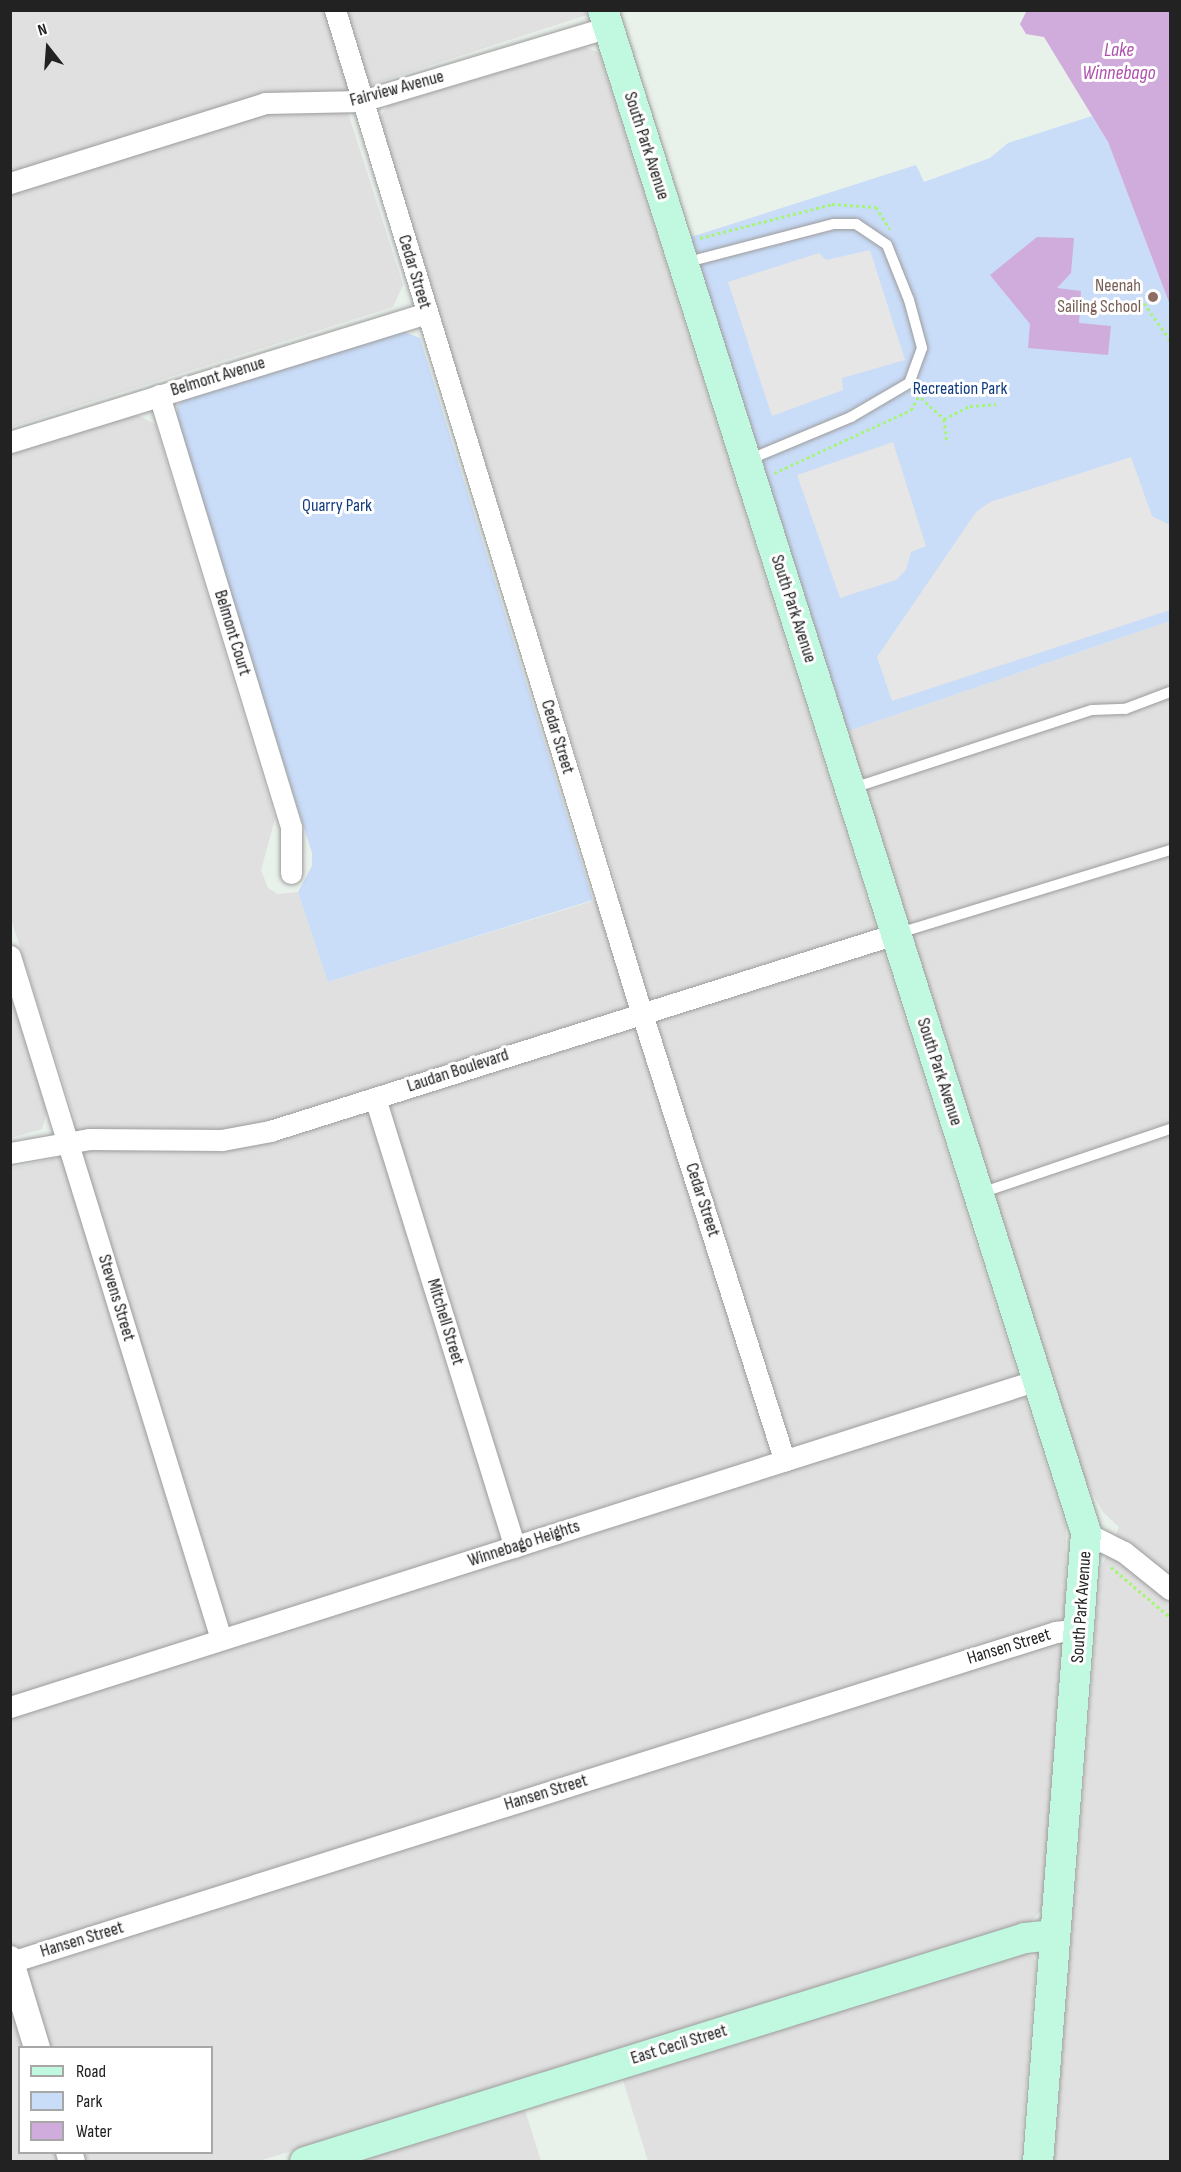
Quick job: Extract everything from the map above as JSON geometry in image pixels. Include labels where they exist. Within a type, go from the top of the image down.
[{"type":"main road","name":"South Park Avenue","points":[[606,19],[1086,1533],[1081,1629],[1038,2162]]},
{"type":"main road","name":"East Cecil Street","points":[[304,2162],[1025,1938],[1055,1935]]},
{"type":"street","name":"Cedar Street","points":[[335,10],[642,1012],[785,1461]]},
{"type":"street","name":"Fairview Avenue","points":[[10,183],[265,104],[362,100],[606,19]]},
{"type":"street","name":"Belmont Avenue","points":[[10,442],[426,313]]},
{"type":"street","name":"Belmont Court","points":[[159,395],[291,827],[291,873]]},
{"type":"street","name":"Laudan Boulevard","points":[[10,1153],[68,1141],[238,1138],[375,1098],[642,1012],[896,934]]},
{"type":"street","name":"Stevens Street","points":[[10,956],[221,1640]]},
{"type":"street","name":"Mitchell Street","points":[[375,1098],[515,1547]]},
{"type":"street","name":"Winnebago Heights","points":[[10,1707],[1038,1380]]},
{"type":"street","points":[[1086,1533],[1124,1552],[1170,1589]]},
{"type":"street","name":"Hansen Street","points":[[11,1961],[1056,1632],[1081,1629]]},
{"type":"street","points":[[11,1961],[36,2046]]},
{"type":"lane","points":[[683,263],[834,224],[856,224],[887,245],[909,300],[922,348],[909,383],[891,398],[807,438],[746,460]]},
{"type":"lane","points":[[850,789],[1092,710],[1125,709],[1170,692]]},
{"type":"lane","points":[[896,934],[1170,850]]},
{"type":"lane","points":[[978,1194],[1170,1129]]},
{"type":"path","points":[[700,238],[843,204],[876,207],[897,239]]},
{"type":"path","points":[[1144,303],[1170,340]]},
{"type":"path","points":[[774,473],[911,410],[921,398],[925,380]]},
{"type":"path","points":[[921,398],[944,420],[947,443]]},
{"type":"path","points":[[944,420],[970,406],[996,404]]},
{"type":"shaded area","points":[[11,11],[585,11],[587,15],[342,94],[403,285],[393,307],[11,427]]},
{"type":"shaded area","points":[[585,47],[599,53],[1066,1528],[1065,1611],[1042,1909],[1030,1923],[259,2161],[11,2161],[11,1168],[57,1158],[75,1120],[11,919],[10,454],[135,414],[155,424],[275,819],[261,870],[268,888],[278,894],[298,892],[328,982],[619,893],[378,119],[389,105]]},
{"type":"shaded area","points":[[870,250],[905,360],[842,378],[843,390],[772,416],[728,282],[819,253],[826,260]]},
{"type":"shaded area","points":[[893,442],[926,546],[911,552],[906,570],[896,580],[840,598],[797,475]]},
{"type":"shaded area","points":[[1131,457],[1152,516],[1170,525],[1170,610],[892,701],[877,657],[976,512],[990,502]]},
{"type":"shaded area","points":[[1170,621],[1170,2161],[1054,2161],[1098,1601],[1102,1566],[1119,1527],[1103,1512],[1086,1481],[848,731]]},
{"type":"shaded area","points":[[11,996],[47,1112],[42,1129],[11,1138]]},
{"type":"shaded area","points":[[1019,1953],[1034,1957],[1036,1967],[1020,2161],[648,2161],[622,2077]]},
{"type":"shaded area","points":[[524,2107],[541,2161],[346,2162]]},
{"type":"green space","name":"Recreation Park","points":[[1092,116],[1108,142],[1170,305],[1170,621],[848,731],[691,237],[916,165],[924,182],[990,158],[1008,143]]},
{"type":"green space","name":"Quarry Park","points":[[402,331],[420,338],[593,900],[328,982],[298,892],[312,866],[312,853],[175,420],[178,405],[190,394]]},
{"type":"water","name":"Lake Winnebago","points":[[1027,10],[1170,11],[1170,305],[1108,142],[1044,37],[1026,34],[1020,24]]},
{"type":"water","points":[[1037,237],[1074,238],[1071,273],[1057,288],[1081,291],[1079,323],[1111,326],[1108,355],[1028,348],[1030,324],[990,275]]},
{"type":"place","name":"Neenah Sailing School","points":[[1153,297]]}]
